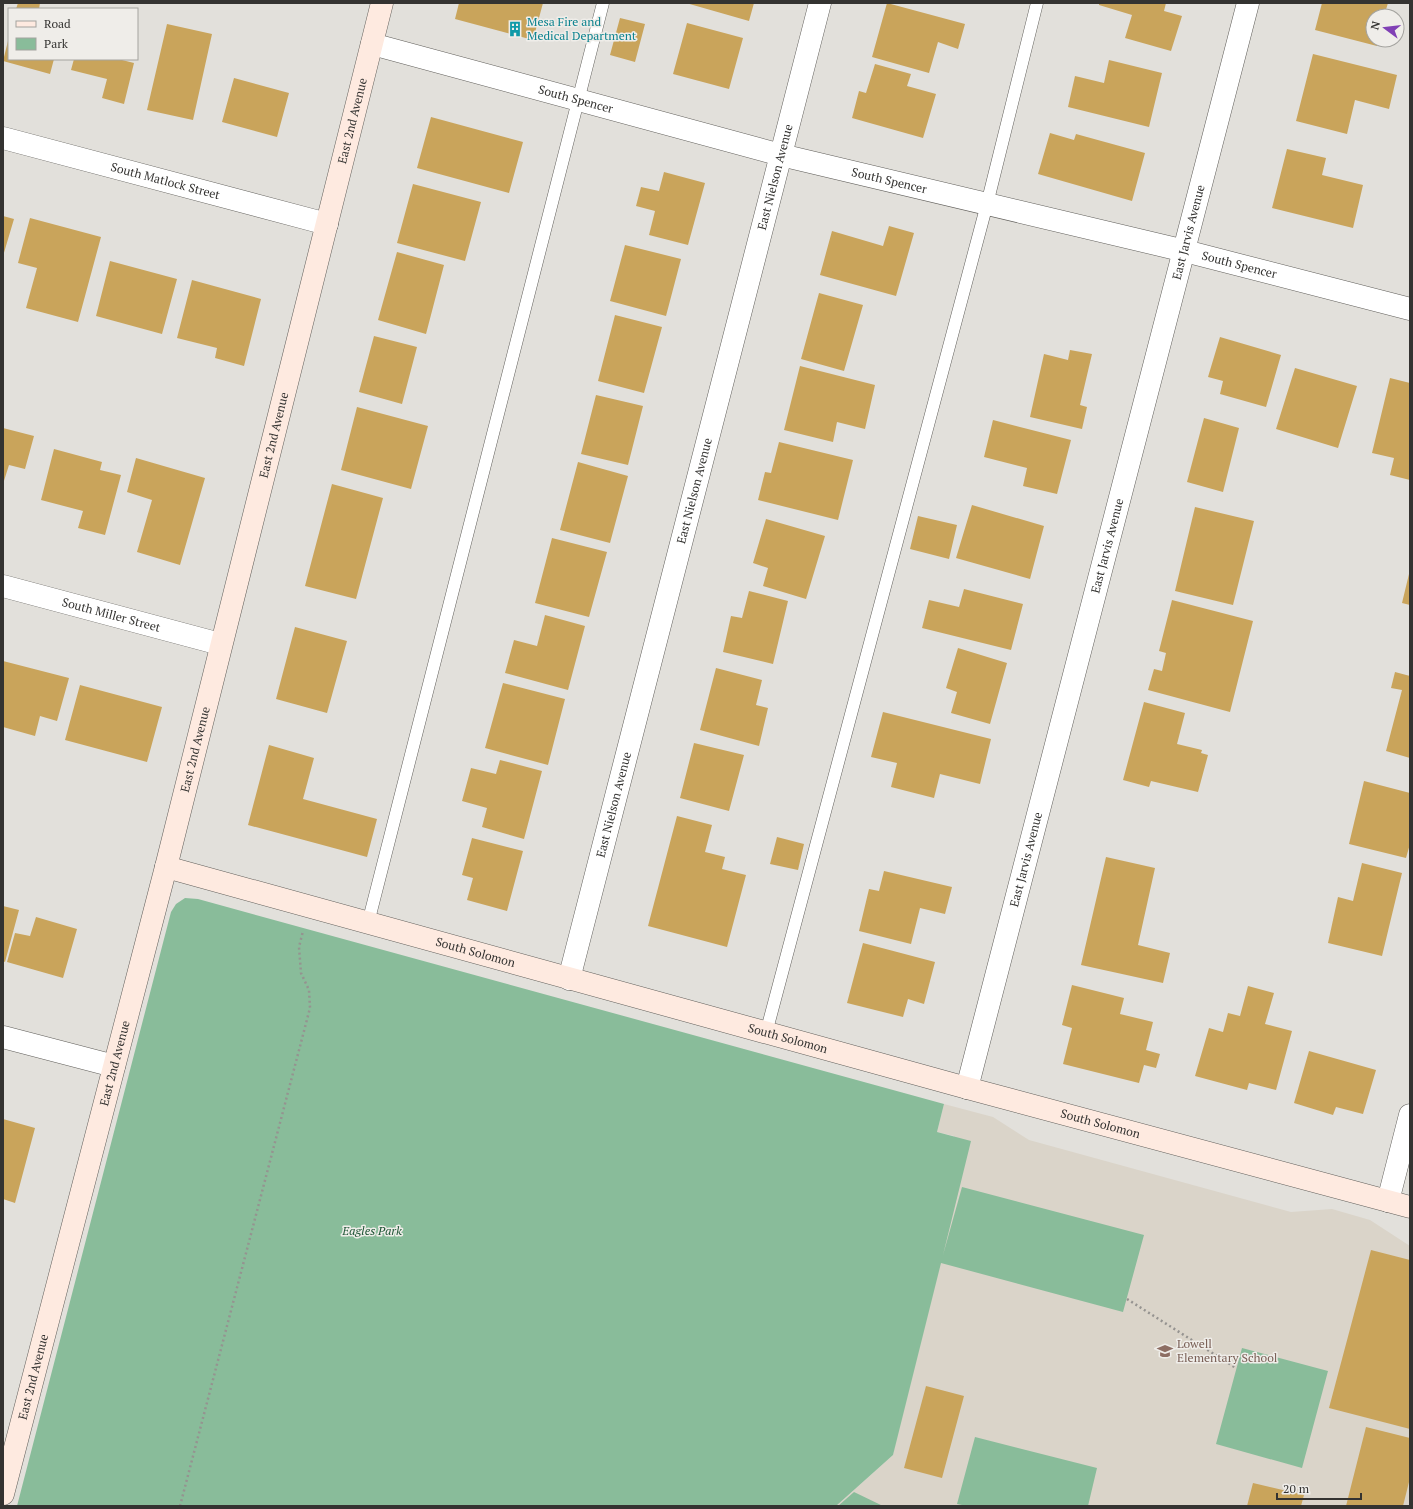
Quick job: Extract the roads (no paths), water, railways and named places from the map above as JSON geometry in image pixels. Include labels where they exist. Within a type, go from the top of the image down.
[{"type":"street","name":"East 2nd Avenue","points":[[3,1494],[166,867],[220,644],[328,224],[382,3]]},
{"type":"street","name":"East Nielson Avenue","points":[[569,979],[820,3]]},
{"type":"street","name":"East Jarvis Avenue","points":[[967,1088],[1248,3]]},
{"type":"street","name":"South Spencer","points":[[372,44],[780,155],[1185,251],[1410,308]]},
{"type":"street","name":"South Matlock Street","points":[[3,138],[328,224]]},
{"type":"street","name":"South Miller Street","points":[[3,586],[220,644]]},
{"type":"street","name":"South Solomon","points":[[166,867],[967,1088],[1410,1207]]},
{"type":"street","points":[[3,1037],[114,1066]]},
{"type":"street","points":[[1388,1201],[1410,1115]]},
{"type":"lane","points":[[368,923],[603,3]]},
{"type":"lane","points":[[766,1033],[987,204],[1037,3]]},
{"type":"place","name":"Mesa Fire and Medical Department","points":[[515,29]]},
{"type":"place","name":"Lowell Elementary School","points":[[1165,1351]]},
{"type":"park label","name":"Eagles Park","points":[[372,1231]]}]
